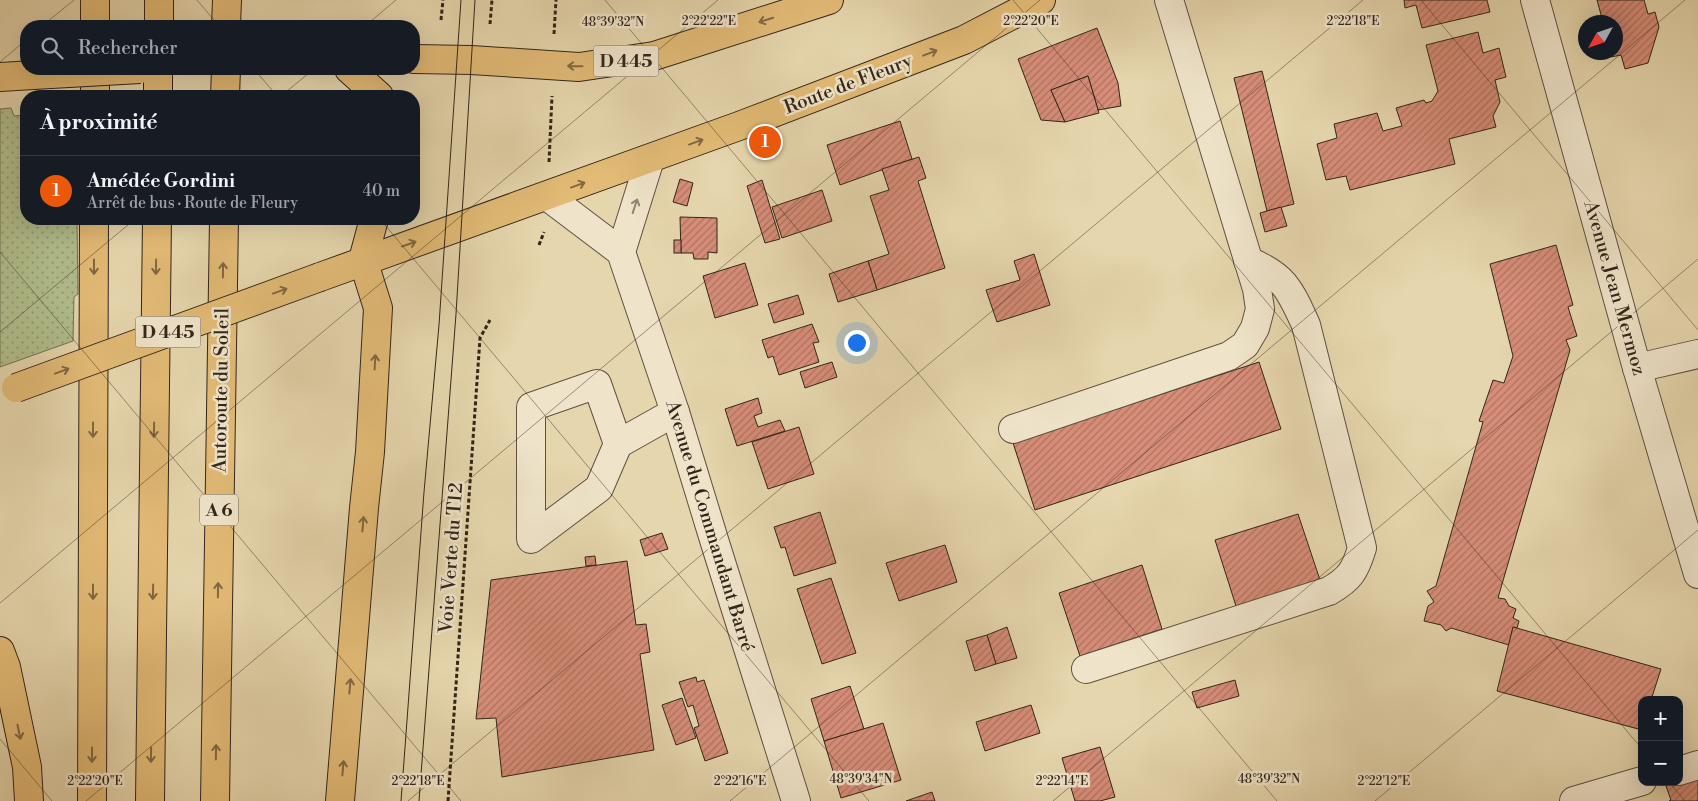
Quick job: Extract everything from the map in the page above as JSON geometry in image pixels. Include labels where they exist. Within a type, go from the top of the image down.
[{"type":"main road","points":[[95,0],[95,20]]},
{"type":"main road","points":[[159,0],[159,20]]},
{"type":"main road","points":[[226,20],[227,0]]},
{"type":"main road","name":"D 445","points":[[420,59],[580,67],[654,56],[829,0]]},
{"type":"main road","name":"Route de Fleury","points":[[650,159],[964,40],[1041,0]]},
{"type":"main road","points":[[0,77],[33,75]]},
{"type":"main road","points":[[94,90],[95,75]]},
{"type":"main road","points":[[158,75],[158,90]]},
{"type":"main road","points":[[225,90],[226,75]]},
{"type":"main road","points":[[356,75],[372,90]]},
{"type":"main road","name":"D 445","points":[[8,391],[362,260],[650,159]]},
{"type":"main road","points":[[92,801],[94,225]]},
{"type":"main road","points":[[150,801],[157,225]]},
{"type":"main road","name":"Autoroute du Soleil","points":[[215,801],[224,225]]},
{"type":"main road","points":[[340,801],[370,452],[378,308],[362,260],[372,225]]},
{"type":"main road","points":[[0,651],[6,667],[27,767],[29,801]]},
{"type":"street","points":[[1013,429],[1229,356],[1245,345],[1255,328],[1260,309],[1257,289],[1169,0]]},
{"type":"street","name":"Avenue Jean Mermoz","points":[[1535,0],[1638,368],[1694,546],[1698,574]]},
{"type":"street","points":[[547,196],[621,252],[650,159]]},
{"type":"street","name":"Avenue du Commandant Barré","points":[[621,252],[675,412],[796,801]]},
{"type":"street","points":[[1086,669],[1329,591],[1343,583],[1356,566],[1362,548],[1306,325],[1291,293],[1280,279],[1266,268],[1248,261]]},
{"type":"street","points":[[1638,368],[1698,354]]},
{"type":"street","points":[[618,444],[597,384],[531,407],[531,540],[599,488],[618,444],[675,412]]},
{"type":"street","points":[[1683,770],[1698,765]]},
{"type":"street","points":[[1574,801],[1638,783]]},
{"type":"path","points":[[441,20],[443,0]]},
{"type":"path","points":[[490,24],[492,0]]},
{"type":"path","points":[[547,196],[556,0]]},
{"type":"path","name":"Voie Verte du T12","points":[[448,801],[480,338],[490,320]]},
{"type":"green space","points":[[11,108],[14,116],[20,116],[20,225],[77,225],[78,294],[74,297],[73,341],[0,367],[0,109]]},
{"type":"building","points":[[1404,0],[1487,0],[1490,12],[1422,28],[1416,5],[1405,8]]},
{"type":"building","points":[[1597,0],[1644,0],[1648,14],[1655,12],[1659,27],[1648,63],[1625,69],[1622,60],[1623,15],[1601,15]]},
{"type":"building","points":[[1097,28],[1118,83],[1121,106],[1098,110],[1088,76],[1051,90],[1065,122],[1041,120],[1018,59]]},
{"type":"building","points":[[1478,32],[1483,53],[1499,48],[1506,77],[1495,80],[1500,102],[1493,116],[1496,127],[1449,139],[1455,164],[1350,190],[1346,176],[1326,180],[1317,144],[1337,138],[1334,124],[1377,113],[1383,131],[1402,126],[1396,108],[1424,100],[1426,103],[1432,101],[1438,91],[1426,45]]},
{"type":"building","points":[[1262,71],[1294,204],[1267,211],[1234,78]]},
{"type":"building","points":[[1088,76],[1099,113],[1065,122],[1051,90]]},
{"type":"building","points":[[900,121],[912,159],[840,185],[827,145]]},
{"type":"building","points":[[919,157],[926,178],[918,181],[945,268],[877,290],[868,261],[889,254],[870,196],[889,190],[882,169]]},
{"type":"building","points":[[680,179],[693,183],[687,206],[673,202]]},
{"type":"building","points":[[762,180],[780,239],[765,243],[747,186]]},
{"type":"building","points":[[822,190],[832,221],[782,238],[772,207]]},
{"type":"building","points":[[1281,207],[1287,226],[1265,232],[1260,213]]},
{"type":"building","points":[[680,217],[717,218],[717,253],[708,252],[708,259],[694,259],[693,253],[681,253]]},
{"type":"building","points":[[674,240],[681,240],[681,253],[674,253]]},
{"type":"building","points":[[1556,245],[1573,305],[1568,307],[1577,336],[1566,340],[1570,350],[1498,598],[1505,599],[1509,606],[1516,609],[1513,618],[1519,621],[1517,628],[1513,627],[1509,645],[1451,628],[1446,631],[1441,625],[1424,621],[1428,606],[1434,602],[1427,591],[1436,586],[1483,422],[1479,421],[1493,380],[1504,383],[1513,356],[1490,264]]},
{"type":"building","points":[[1034,254],[1050,305],[997,322],[986,290],[1020,280],[1014,261]]},
{"type":"building","points":[[868,261],[877,290],[838,302],[829,274]]},
{"type":"building","points":[[745,263],[758,305],[715,318],[703,276]]},
{"type":"building","points":[[798,295],[804,314],[774,323],[768,304]]},
{"type":"building","points":[[812,324],[819,342],[813,343],[819,362],[779,375],[773,356],[768,358],[762,340]]},
{"type":"building","points":[[832,362],[837,377],[805,388],[800,372]]},
{"type":"building","points":[[1259,362],[1281,429],[1035,510],[1013,443]]},
{"type":"building","points":[[758,398],[762,413],[754,416],[758,427],[780,420],[785,431],[737,446],[725,409]]},
{"type":"building","points":[[799,427],[814,474],[768,489],[752,442]]},
{"type":"building","points":[[820,512],[836,563],[794,576],[785,547],[781,548],[774,527]]},
{"type":"building","points":[[1298,514],[1320,580],[1236,606],[1215,540]]},
{"type":"building","points":[[662,533],[668,549],[645,556],[640,540]]},
{"type":"building","points":[[945,545],[957,582],[899,601],[886,563]]},
{"type":"building","points":[[595,556],[596,565],[586,566],[585,557]]},
{"type":"building","points":[[627,561],[636,625],[646,624],[650,652],[640,654],[654,750],[502,777],[496,718],[476,719],[491,580]]},
{"type":"building","points":[[1142,565],[1162,629],[1080,656],[1059,593]]},
{"type":"building","points":[[831,578],[856,653],[822,664],[797,589]]},
{"type":"building","points":[[1007,627],[1017,658],[996,664],[987,635]]},
{"type":"building","points":[[1513,627],[1661,669],[1652,696],[1638,696],[1638,729],[1497,691]]},
{"type":"building","points":[[987,635],[996,664],[975,671],[966,641]]},
{"type":"building","points":[[696,677],[697,682],[704,680],[728,753],[705,761],[694,728],[699,726],[693,705],[688,707],[679,682]]},
{"type":"building","points":[[1235,680],[1239,696],[1197,708],[1192,692]]},
{"type":"building","points":[[850,686],[864,729],[824,741],[811,699]]},
{"type":"building","points":[[682,698],[696,738],[676,745],[662,705]]},
{"type":"building","points":[[1031,705],[1040,733],[985,751],[976,722]]},
{"type":"building","points":[[883,723],[901,780],[841,798],[824,741]]},
{"type":"building","points":[[1100,747],[1115,797],[1100,801],[1075,801],[1062,758]]},
{"type":"building","points":[[1698,777],[1698,801],[1669,801],[1671,800],[1666,786],[1683,786],[1683,781]]},
{"type":"building","points":[[932,792],[935,801],[906,801]]},
{"type":"tram line","points":[[401,801],[424,492],[439,325],[461,0]]},
{"type":"tram line","points":[[419,801],[456,314],[475,0]]},
{"type":"place","name":"Amédée Gordini","points":[[765,142]]}]
